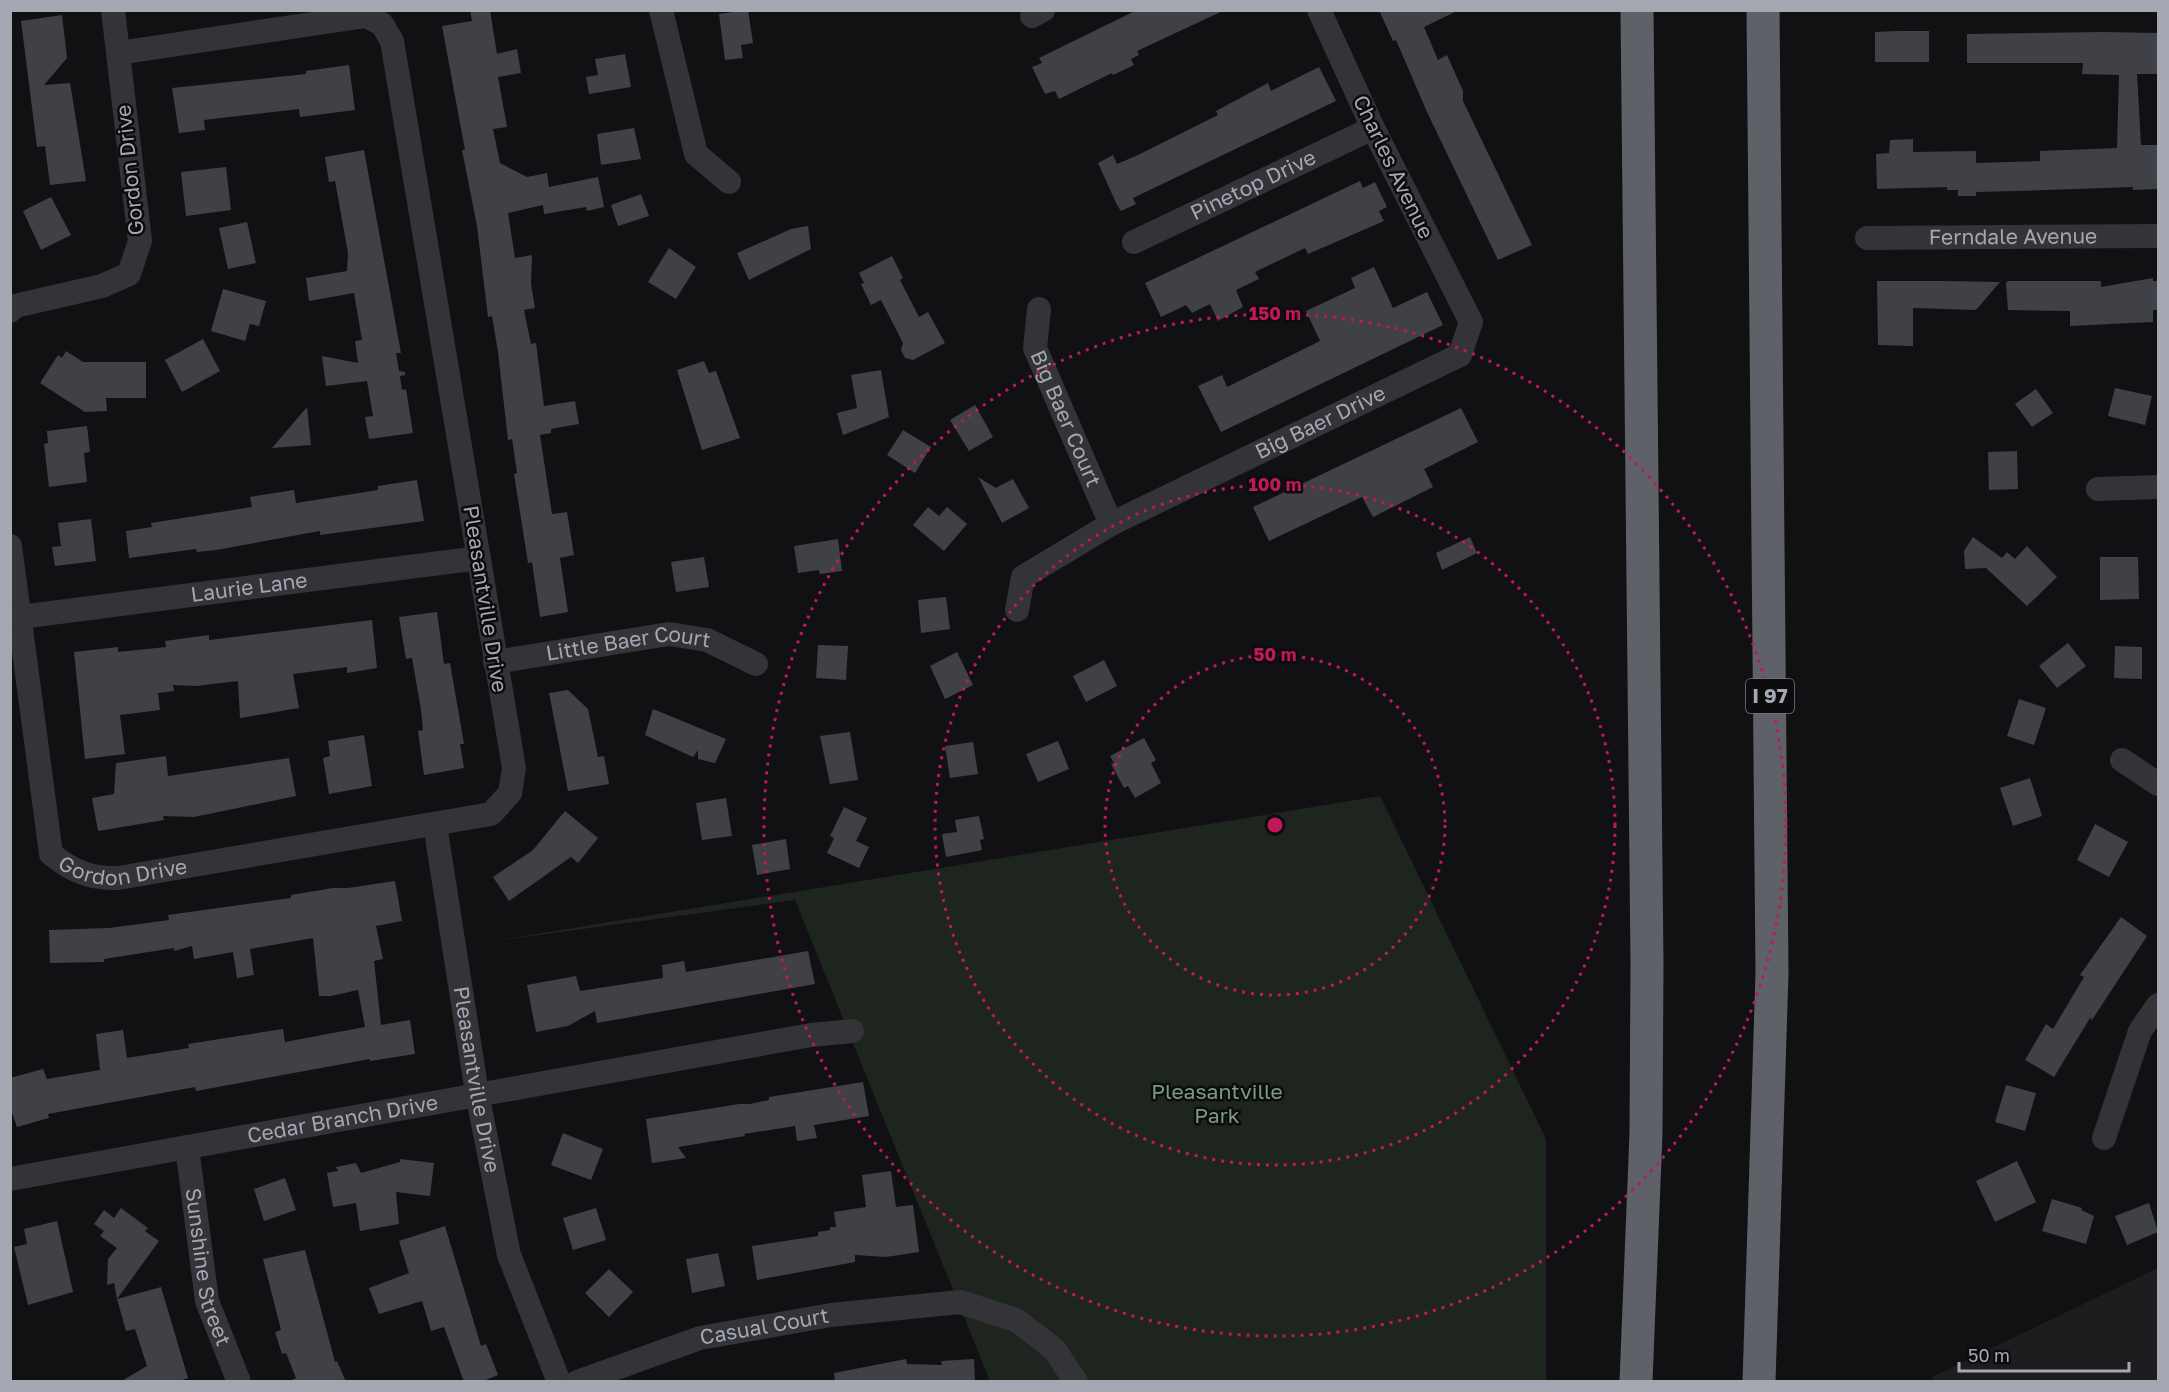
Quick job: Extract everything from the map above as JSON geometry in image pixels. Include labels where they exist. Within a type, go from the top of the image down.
[{"type":"highway","points":[[1636,1382],[1646,1133],[1647,963],[1637,10]]},
{"type":"highway","name":"I 97","points":[[1759,1382],[1773,973],[1763,10]]},
{"type":"street","name":"Gordon Drive","points":[[10,311],[15,306],[102,286],[129,274],[140,241],[113,10]]},
{"type":"street","points":[[661,10],[696,154],[729,182]]},
{"type":"street","name":"Charles Avenue","points":[[1319,10],[1373,128],[1471,322]]},
{"type":"street","name":"Pleasantville Drive","points":[[118,53],[366,16],[382,24],[392,41],[514,768],[510,793],[491,814],[435,825],[477,1093],[508,1255],[559,1382]]},
{"type":"street","name":"Pinetop Drive","points":[[1134,242],[1373,128]]},
{"type":"street","name":"Ferndale Avenue","points":[[1867,238],[2158,236]]},
{"type":"street","name":"Big Baer Court","points":[[1039,309],[1035,348],[1111,524]]},
{"type":"street","name":"Big Baer Drive","points":[[1017,610],[1023,577],[1111,524],[1460,355],[1471,322]]},
{"type":"street","points":[[2098,489],[2158,487]]},
{"type":"street","name":"Gordon Drive","points":[[10,546],[51,854],[70,868],[95,878],[118,878],[435,825]]},
{"type":"street","name":"Laurie Lane","points":[[20,617],[479,558]]},
{"type":"street","name":"Little Baer Court","points":[[495,662],[669,634],[707,640],[756,664]]},
{"type":"street","points":[[2121,760],[2158,784]]},
{"type":"street","points":[[2104,1138],[2140,1031],[2158,1005]]},
{"type":"street","name":"Cedar Branch Drive","points":[[10,1179],[477,1093],[802,1036],[852,1031]]},
{"type":"street","name":"Sunshine Street","points":[[187,1147],[207,1301],[239,1382]]},
{"type":"street","name":"Casual Court","points":[[577,1382],[700,1338],[831,1315],[960,1302],[1016,1320],[1054,1349],[1076,1382]]},
{"type":"shaded area","points":[[2158,1268],[2158,1381],[1934,1381],[1932,1377]]},
{"type":"green space","name":"Pleasantville Park","points":[[1380,796],[1546,1139],[1546,1381],[990,1381],[795,900],[488,942]]},
{"type":"building","points":[[470,10],[490,10],[497,54],[517,49],[521,73],[498,77],[507,127],[493,129],[500,163],[527,177],[547,173],[549,187],[598,177],[604,207],[587,211],[586,207],[544,214],[543,205],[508,213],[515,258],[532,255],[531,284],[535,308],[524,310],[531,344],[536,343],[544,406],[575,401],[579,424],[551,429],[551,433],[540,435],[552,514],[567,512],[574,555],[560,558],[568,612],[540,617],[532,562],[528,563],[514,474],[517,473],[512,439],[508,440],[498,352],[492,316],[488,317],[477,226],[462,150],[465,150],[442,26],[472,21]]},
{"type":"building","points":[[748,10],[753,43],[741,45],[743,58],[725,60],[719,14]]},
{"type":"building","points":[[1137,10],[1225,10],[1137,51],[1139,55],[1131,59],[1134,65],[1113,75],[1112,73],[1059,99],[1055,91],[1045,94],[1032,67],[1042,63],[1039,58]]},
{"type":"building","points":[[1379,10],[1459,10],[1424,27],[1438,60],[1447,55],[1463,91],[1463,101],[1532,245],[1498,260],[1427,112],[1396,40],[1393,41]]},
{"type":"building","points":[[62,15],[67,58],[44,85],[70,83],[86,181],[50,185],[45,146],[37,147],[21,21]]},
{"type":"building","points":[[1929,31],[1929,62],[1875,62],[1875,32]]},
{"type":"building","points":[[2158,33],[2158,74],[2137,74],[2141,145],[2158,145],[2158,189],[2133,190],[2133,187],[1976,192],[1976,196],[1958,196],[1958,190],[1947,190],[1947,187],[1877,189],[1876,154],[1889,153],[1890,140],[1913,139],[1913,152],[1976,151],[1976,163],[2040,161],[2040,151],[2117,148],[2119,75],[2082,74],[2083,63],[1967,63],[1967,34]]},
{"type":"building","points":[[625,54],[631,87],[589,94],[586,77],[598,75],[595,59]]},
{"type":"building","points":[[349,65],[355,110],[300,117],[299,109],[204,120],[205,130],[179,133],[172,88],[306,74],[306,71]]},
{"type":"building","points":[[1319,67],[1336,101],[1133,198],[1136,204],[1121,211],[1098,163],[1113,155],[1117,164],[1138,155],[1218,115],[1216,111],[1268,83],[1271,91]]},
{"type":"building","points":[[634,128],[641,159],[601,165],[597,134]]},
{"type":"building","points":[[364,150],[401,353],[396,353],[399,371],[405,372],[405,375],[400,376],[402,390],[406,389],[413,433],[369,439],[365,417],[373,416],[367,381],[326,386],[322,356],[358,363],[355,341],[362,340],[354,293],[309,301],[306,278],[347,271],[348,253],[335,181],[329,182],[325,157]]},
{"type":"building","points":[[226,167],[231,210],[186,216],[181,172]]},
{"type":"building","points":[[1360,181],[1363,188],[1375,182],[1387,207],[1379,211],[1384,221],[1308,254],[1305,248],[1255,272],[1259,279],[1236,290],[1243,307],[1218,321],[1210,304],[1192,313],[1186,305],[1161,317],[1145,283]]},
{"type":"building","points":[[641,194],[649,216],[618,226],[611,205]]},
{"type":"building","points":[[51,197],[71,235],[41,250],[23,211]]},
{"type":"building","points":[[247,222],[256,263],[228,269],[219,228]]},
{"type":"building","points":[[808,226],[811,249],[749,280],[737,253],[791,229]]},
{"type":"building","points":[[669,248],[696,267],[676,299],[648,282]]},
{"type":"building","points":[[892,256],[903,278],[900,280],[919,317],[928,312],[945,343],[913,360],[905,358],[901,350],[903,343],[881,300],[871,305],[861,284],[864,283],[859,273]]},
{"type":"building","points":[[1374,267],[1393,308],[1427,292],[1443,325],[1221,432],[1198,386],[1222,375],[1227,387],[1320,341],[1306,311],[1355,288],[1351,278]]},
{"type":"building","points":[[2153,278],[2153,281],[2158,281],[2158,310],[2153,310],[2153,322],[2070,326],[2070,311],[2008,310],[2006,283],[2008,281],[2101,281],[2101,287]]},
{"type":"building","points":[[1877,281],[2000,282],[1976,310],[1913,308],[1913,346],[1878,345]]},
{"type":"building","points":[[223,289],[266,301],[259,326],[250,324],[245,341],[211,331]]},
{"type":"building","points":[[203,339],[220,371],[182,392],[165,360]]},
{"type":"building","points":[[66,351],[83,362],[146,362],[146,398],[106,398],[107,411],[85,412],[40,383],[58,355],[62,358]]},
{"type":"building","points":[[704,361],[709,373],[716,371],[740,438],[702,450],[677,370]]},
{"type":"building","points":[[881,370],[889,417],[843,435],[837,413],[857,408],[851,375]]},
{"type":"building","points":[[2115,388],[2152,396],[2145,425],[2108,416]]},
{"type":"building","points":[[2036,389],[2053,413],[2032,427],[2015,404]]},
{"type":"building","points":[[975,405],[993,437],[969,451],[950,420]]},
{"type":"building","points":[[307,407],[311,445],[272,448]]},
{"type":"building","points":[[1461,408],[1478,442],[1424,469],[1433,487],[1373,517],[1362,497],[1269,541],[1253,507]]},
{"type":"building","points":[[87,426],[90,452],[84,453],[87,482],[49,487],[44,444],[48,443],[47,431]]},
{"type":"building","points":[[903,430],[931,447],[915,473],[887,455]]},
{"type":"building","points":[[2017,451],[2018,489],[1989,490],[1988,452]]},
{"type":"building","points":[[978,477],[996,488],[1013,479],[1029,508],[1002,523]]},
{"type":"building","points":[[417,480],[424,521],[320,535],[320,531],[216,550],[197,552],[196,549],[129,558],[126,531],[152,527],[151,523],[252,507],[250,497],[294,490],[296,503],[378,490],[378,486]]},
{"type":"building","points":[[928,507],[939,516],[947,507],[967,524],[944,551],[913,525]]},
{"type":"building","points":[[91,519],[96,561],[55,566],[52,547],[61,546],[58,523]]},
{"type":"building","points":[[1470,537],[1477,553],[1442,570],[1436,553]]},
{"type":"building","points":[[1973,537],[2002,558],[2007,552],[2015,559],[2027,546],[2057,577],[2027,606],[1986,568],[1965,569],[1964,551]]},
{"type":"building","points":[[838,539],[842,571],[820,574],[819,570],[798,573],[794,546]]},
{"type":"building","points":[[704,557],[709,587],[676,592],[671,562]]},
{"type":"building","points":[[2100,557],[2138,557],[2139,599],[2100,600]]},
{"type":"building","points":[[946,597],[950,629],[921,633],[918,600]]},
{"type":"building","points":[[437,612],[444,664],[450,663],[464,744],[460,744],[464,768],[424,775],[418,731],[423,730],[421,710],[412,658],[406,659],[399,617]]},
{"type":"building","points":[[372,620],[377,668],[347,673],[347,667],[293,674],[299,708],[240,718],[238,681],[196,686],[173,685],[174,691],[158,693],[160,710],[120,715],[125,754],[85,759],[74,652],[118,647],[118,652],[166,647],[165,641],[209,635],[209,640]]},
{"type":"building","points":[[2068,643],[2086,666],[2057,688],[2039,666]]},
{"type":"building","points":[[818,645],[848,646],[846,680],[816,678]]},
{"type":"building","points":[[2115,646],[2142,647],[2142,679],[2114,678]]},
{"type":"building","points":[[957,652],[973,685],[945,699],[930,666]]},
{"type":"building","points":[[1104,660],[1117,686],[1086,702],[1073,676]]},
{"type":"building","points":[[568,690],[588,709],[598,757],[604,756],[609,784],[568,791],[549,693]]},
{"type":"building","points":[[2019,699],[2046,708],[2034,745],[2007,736]]},
{"type":"building","points":[[653,709],[726,739],[715,763],[698,759],[698,750],[693,757],[645,735]]},
{"type":"building","points":[[850,732],[858,780],[830,784],[820,736]]},
{"type":"building","points":[[364,735],[372,786],[329,794],[323,758],[330,756],[328,741]]},
{"type":"building","points":[[1144,738],[1156,760],[1151,763],[1161,783],[1135,798],[1128,786],[1124,788],[1111,764],[1114,763],[1110,756]]},
{"type":"building","points":[[1058,741],[1069,769],[1038,782],[1026,754]]},
{"type":"building","points":[[973,742],[978,774],[950,778],[945,746]]},
{"type":"building","points":[[166,756],[168,776],[289,758],[296,796],[194,817],[163,816],[164,820],[98,831],[92,798],[114,794],[116,763]]},
{"type":"building","points":[[2030,778],[2042,816],[2013,826],[2000,788]]},
{"type":"building","points":[[726,798],[732,836],[702,840],[696,803]]},
{"type":"building","points":[[844,807],[867,818],[856,841],[869,847],[859,868],[827,853],[834,838],[830,836]]},
{"type":"building","points":[[565,811],[598,838],[578,863],[571,857],[509,901],[493,877],[533,850]]},
{"type":"building","points":[[979,816],[984,839],[980,840],[982,850],[946,857],[942,834],[957,832],[955,820]]},
{"type":"building","points":[[2095,824],[2128,842],[2109,877],[2077,860]]},
{"type":"building","points":[[786,839],[790,869],[757,875],[752,845]]},
{"type":"building","points":[[395,881],[402,921],[376,926],[383,959],[374,961],[381,1025],[410,1020],[415,1054],[370,1061],[370,1059],[196,1091],[195,1087],[48,1114],[49,1118],[17,1127],[10,1107],[10,1078],[43,1069],[47,1079],[100,1070],[96,1034],[123,1030],[127,1058],[189,1048],[188,1044],[283,1029],[285,1042],[365,1027],[358,990],[331,996],[319,996],[313,938],[250,949],[254,975],[237,978],[233,952],[194,959],[192,946],[174,951],[174,948],[104,959],[104,962],[50,963],[49,930],[109,928],[169,920],[168,915],[291,898],[291,895],[333,888]]},
{"type":"building","points":[[2121,917],[2147,936],[2092,1020],[2090,1018],[2054,1077],[2025,1060],[2046,1024],[2053,1029],[2084,977],[2080,975]]},
{"type":"building","points":[[808,951],[815,984],[597,1023],[595,1011],[568,1026],[536,1032],[527,985],[576,976],[580,991],[663,978],[662,965],[684,961],[686,972]]},
{"type":"building","points":[[863,1082],[869,1116],[814,1125],[817,1138],[797,1141],[795,1126],[678,1147],[686,1158],[652,1163],[646,1119],[750,1104],[769,1100],[769,1097]]},
{"type":"building","points":[[2006,1085],[2036,1093],[2025,1131],[1995,1122]]},
{"type":"building","points":[[563,1133],[603,1149],[591,1180],[551,1165]]},
{"type":"building","points":[[400,1159],[434,1163],[430,1196],[396,1192],[399,1224],[360,1231],[356,1203],[333,1207],[327,1173],[338,1171],[336,1167],[356,1163],[361,1173],[400,1162]]},
{"type":"building","points":[[2017,1161],[2036,1202],[1995,1222],[1976,1181]]},
{"type":"building","points":[[891,1171],[896,1207],[913,1205],[919,1252],[886,1257],[855,1255],[855,1262],[757,1280],[752,1246],[818,1236],[818,1232],[836,1227],[834,1212],[866,1207],[862,1175]]},
{"type":"building","points":[[285,1178],[296,1210],[264,1221],[254,1189]]},
{"type":"building","points":[[2052,1199],[2082,1208],[2081,1210],[2094,1216],[2086,1244],[2042,1231]]},
{"type":"building","points":[[2149,1203],[2158,1232],[2127,1245],[2115,1216]]},
{"type":"building","points":[[121,1208],[148,1228],[145,1231],[159,1241],[117,1299],[114,1283],[107,1285],[108,1259],[117,1248],[100,1236],[104,1231],[94,1224],[104,1210],[114,1218]]},
{"type":"building","points":[[596,1208],[606,1240],[573,1250],[563,1218]]},
{"type":"building","points":[[57,1221],[73,1292],[28,1305],[14,1247],[27,1244],[24,1229]]},
{"type":"building","points":[[445,1226],[481,1346],[486,1344],[498,1375],[481,1382],[464,1382],[444,1327],[431,1331],[422,1301],[379,1314],[369,1288],[409,1273],[399,1241]]},
{"type":"building","points":[[305,1250],[335,1362],[337,1361],[346,1382],[288,1382],[296,1378],[286,1353],[282,1354],[275,1332],[281,1330],[263,1259]]},
{"type":"building","points":[[718,1253],[725,1286],[692,1293],[686,1259]]},
{"type":"building","points":[[609,1269],[633,1292],[609,1317],[585,1293]]},
{"type":"building","points":[[161,1287],[188,1378],[177,1382],[120,1382],[147,1366],[135,1329],[126,1331],[117,1299]]},
{"type":"building","points":[[906,1359],[907,1364],[942,1365],[941,1361],[974,1359],[975,1382],[835,1382],[834,1373]]}]
